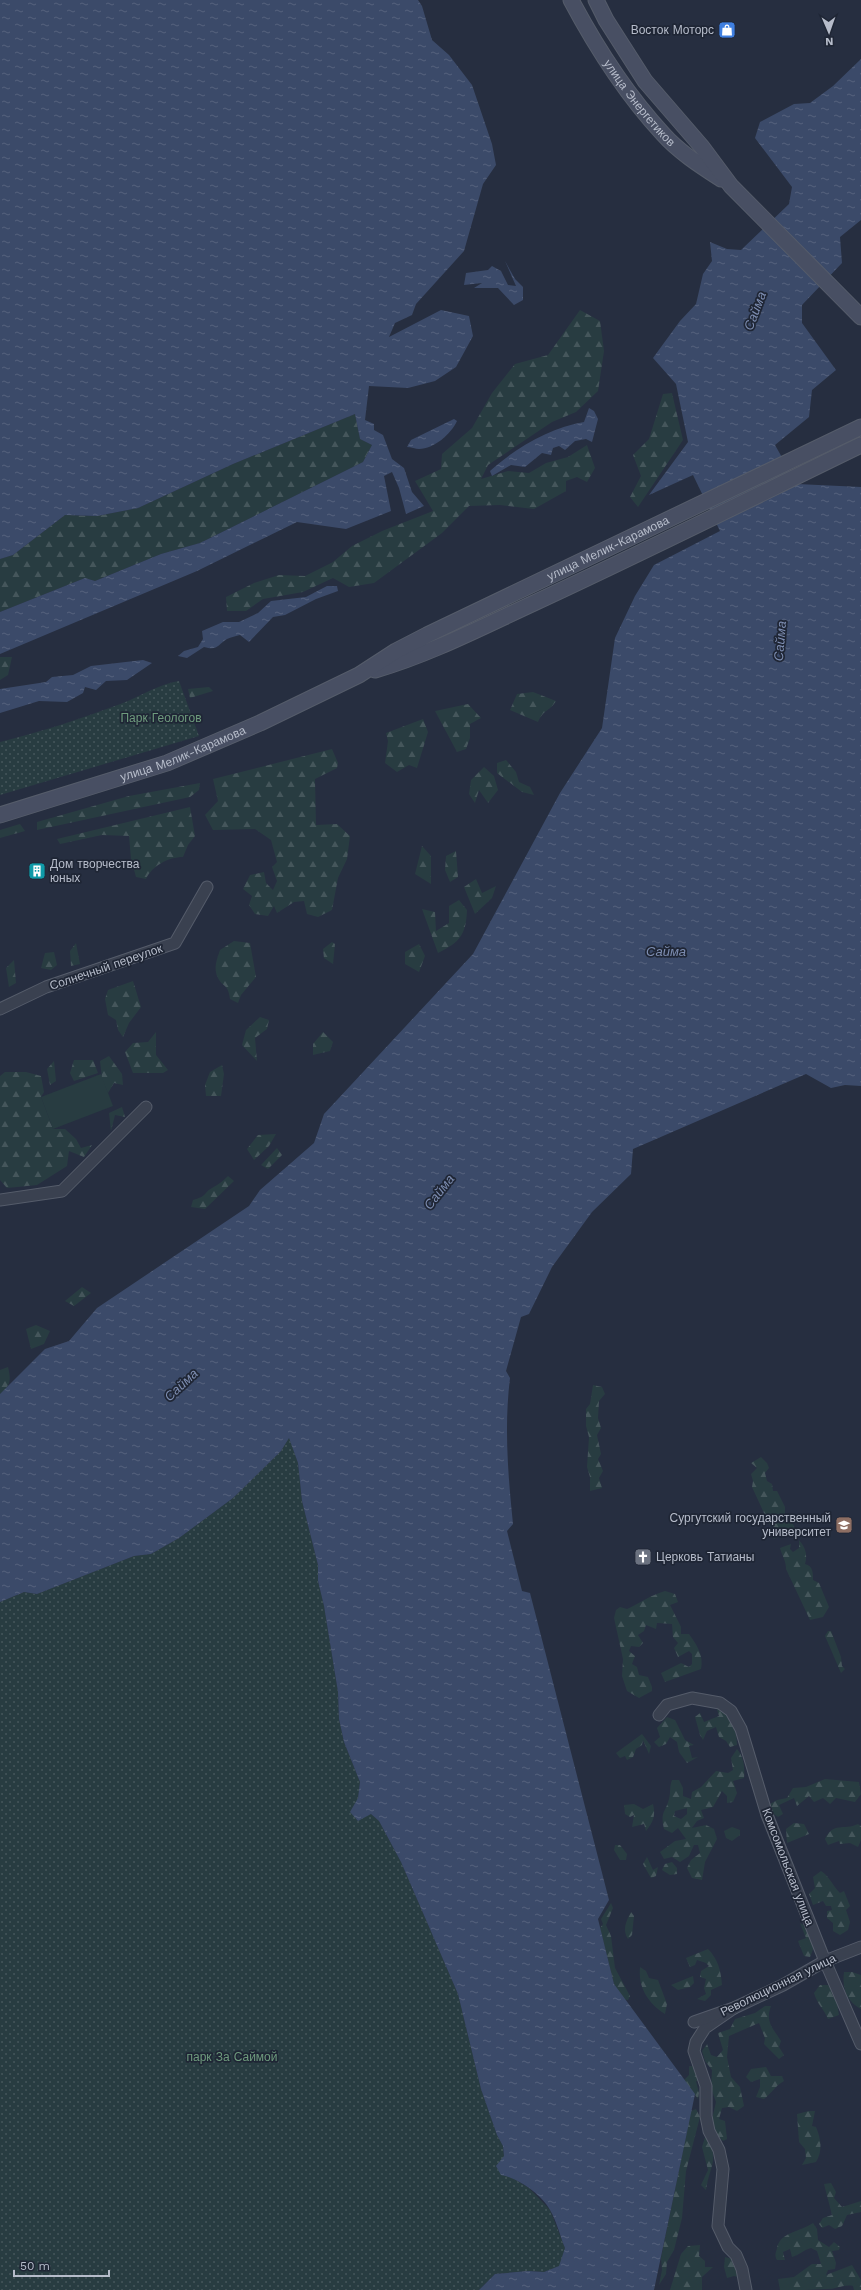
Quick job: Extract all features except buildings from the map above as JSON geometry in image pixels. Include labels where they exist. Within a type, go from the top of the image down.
[{"type":"main road","name":"улица Энергетиков","points":[[570,0],[586,28],[625,88],[663,135],[691,159],[736,191]]},
{"type":"main road","name":"улица Энергетиков","points":[[596,0],[606,20],[645,81],[702,147],[736,191],[861,317]]},
{"type":"main road","name":"улица Мелик-Карамова","points":[[0,815],[167,763],[260,723],[359,675],[396,651],[427,635],[861,427]]},
{"type":"main road","name":"улица Мелик-Карамова","points":[[359,675],[403,662],[428,652],[592,576],[861,445]]},
{"type":"street","name":"Солнечный переулок","points":[[0,1009],[46,987],[175,943],[207,887]]},
{"type":"street","points":[[0,1200],[62,1191],[146,1107]]},
{"type":"street","name":"Комсомольская улица","points":[[659,1715],[667,1705],[692,1698],[720,1703],[730,1711],[741,1729],[767,1815],[825,1961],[861,2044]]},
{"type":"street","name":"Революционная улица","points":[[694,2022],[734,2008],[825,1961],[861,1947]]},
{"type":"street","points":[[734,2008],[705,2028],[696,2042],[694,2051],[706,2086],[706,2116],[709,2131],[719,2150],[723,2169],[718,2226],[728,2247],[736,2255],[742,2269],[746,2290]]},
{"type":"green space","points":[[580,310],[600,321],[604,351],[598,391],[576,412],[552,422],[488,465],[481,479],[508,471],[529,473],[546,463],[568,457],[587,445],[595,468],[587,482],[577,477],[566,481],[566,491],[534,509],[500,505],[469,506],[442,533],[374,583],[349,587],[333,578],[303,592],[263,599],[246,611],[227,611],[226,597],[254,583],[279,575],[305,576],[333,562],[352,546],[382,531],[433,511],[415,481],[441,469],[442,454],[472,428],[492,393],[515,364],[548,355]]},
{"type":"green space","points":[[672,393],[683,440],[638,507],[630,497],[641,476],[633,455],[649,439],[663,394]]},
{"type":"green space","points":[[355,414],[360,439],[372,445],[363,462],[200,543],[161,554],[95,581],[85,578],[0,612],[0,559],[13,555],[65,515],[97,516],[138,508],[233,464]]},
{"type":"green space","points":[[0,657],[12,657],[8,675],[0,680]]},
{"type":"green space","name":"Парк Геологов","points":[[179,681],[199,736],[0,795],[0,742],[31,734],[77,719],[123,703],[150,690]]},
{"type":"green space","points":[[209,687],[213,691],[190,698],[188,689]]},
{"type":"green space","points":[[533,692],[556,701],[542,715],[538,722],[510,710],[517,694]]},
{"type":"green space","points":[[468,704],[481,718],[470,724],[470,738],[466,749],[457,752],[435,711]]},
{"type":"green space","points":[[423,719],[428,732],[417,768],[409,765],[397,772],[385,763],[388,741],[386,733]]},
{"type":"green space","points":[[332,749],[338,763],[337,768],[315,779],[316,825],[337,824],[350,836],[347,859],[338,878],[332,910],[318,917],[307,914],[304,901],[294,902],[277,913],[274,906],[268,916],[255,914],[249,905],[252,896],[243,889],[250,875],[264,872],[266,883],[273,890],[277,881],[272,867],[277,862],[271,840],[255,829],[213,830],[205,815],[218,801],[213,779]]},
{"type":"green space","points":[[506,760],[516,772],[519,782],[530,787],[534,795],[522,792],[497,773],[497,763]]},
{"type":"green space","points":[[484,767],[494,776],[498,790],[488,803],[479,790],[475,803],[469,794],[471,780]]},
{"type":"green space","points":[[200,783],[199,790],[190,797],[37,830],[37,822],[129,796]]},
{"type":"green space","points":[[190,807],[195,836],[188,845],[183,857],[177,857],[161,863],[152,870],[146,879],[136,877],[131,859],[129,836],[102,835],[60,844],[57,839]]},
{"type":"green space","points":[[20,824],[25,831],[0,838],[0,830]]},
{"type":"green space","points":[[422,846],[431,856],[431,884],[415,874]]},
{"type":"green space","points":[[456,851],[458,877],[450,882],[445,870],[446,856]]},
{"type":"green space","points":[[476,879],[482,893],[496,886],[492,898],[475,914],[464,887]]},
{"type":"green space","points":[[459,900],[467,910],[463,932],[457,941],[438,953],[422,909],[435,912],[436,931],[449,923],[449,906]]},
{"type":"green space","points":[[234,941],[250,943],[256,977],[241,995],[238,1003],[230,999],[227,988],[218,978],[216,971],[216,964],[220,950]]},
{"type":"green space","points":[[332,942],[335,944],[333,964],[324,958],[323,949]]},
{"type":"green space","points":[[76,943],[80,964],[71,966],[70,951]]},
{"type":"green space","points":[[419,944],[425,956],[419,972],[405,964],[405,952]]},
{"type":"green space","points":[[54,952],[57,965],[51,970],[41,968],[45,953]]},
{"type":"green space","points":[[14,960],[16,983],[9,987],[6,968]]},
{"type":"green space","points":[[133,981],[141,1007],[129,1023],[123,1037],[118,1030],[116,1020],[108,1015],[105,999],[108,990]]},
{"type":"green space","points":[[260,1017],[269,1020],[267,1029],[255,1038],[257,1061],[242,1045],[246,1030]]},
{"type":"green space","points":[[156,1032],[156,1055],[168,1070],[163,1073],[133,1073],[125,1052],[133,1043],[148,1042]]},
{"type":"green space","points":[[323,1032],[333,1042],[330,1051],[313,1055],[313,1044]]},
{"type":"green space","points":[[109,1056],[122,1074],[123,1085],[114,1083],[108,1093],[102,1078],[100,1061]]},
{"type":"green space","points":[[74,1060],[93,1060],[98,1073],[74,1081],[70,1073]]},
{"type":"green space","points":[[54,1061],[56,1081],[50,1085],[47,1069]]},
{"type":"green space","points":[[222,1065],[224,1074],[221,1096],[206,1096],[205,1085],[210,1072]]},
{"type":"green space","points":[[5,1072],[26,1072],[41,1076],[44,1092],[41,1097],[53,1129],[65,1129],[76,1139],[81,1148],[92,1145],[84,1157],[69,1151],[67,1166],[37,1185],[7,1188],[0,1180],[0,1076]]},
{"type":"green space","points":[[101,1074],[113,1106],[53,1129],[41,1097]]},
{"type":"green space","points":[[122,1107],[125,1117],[115,1115],[111,1131],[109,1113]]},
{"type":"green space","points":[[276,1134],[269,1146],[254,1160],[247,1149],[258,1135]]},
{"type":"green space","points":[[277,1148],[282,1155],[268,1169],[261,1165]]},
{"type":"green space","points":[[228,1176],[234,1181],[205,1209],[191,1207],[193,1200],[203,1196]]},
{"type":"green space","points":[[82,1287],[91,1293],[74,1306],[65,1301]]},
{"type":"green space","points":[[36,1325],[50,1331],[44,1344],[31,1349],[26,1329]]},
{"type":"green space","points":[[8,1367],[10,1375],[9,1382],[0,1394],[0,1370]]},
{"type":"green space","points":[[593,1385],[602,1387],[605,1394],[599,1401],[598,1418],[601,1428],[597,1435],[601,1454],[598,1459],[603,1471],[599,1478],[602,1488],[590,1491],[590,1477],[587,1467],[589,1437],[586,1426],[586,1409],[590,1404]]},
{"type":"green space","name":"парк За Саймой","points":[[289,1437],[298,1463],[302,1501],[318,1565],[318,1581],[324,1606],[338,1692],[339,1719],[344,1742],[360,1782],[358,1798],[364,1816],[371,1814],[379,1821],[401,1862],[458,1994],[481,2089],[497,2135],[503,2146],[504,2156],[511,2177],[529,2188],[550,2210],[565,2248],[560,2266],[544,2272],[528,2271],[495,2274],[479,2290],[0,2290],[0,1602],[24,1592],[37,1594],[134,1556],[151,1554],[179,1538],[233,1498],[281,1451]]},
{"type":"green space","points":[[761,1457],[767,1463],[769,1468],[765,1473],[767,1481],[772,1484],[773,1491],[777,1491],[785,1507],[785,1515],[790,1517],[795,1529],[774,1539],[772,1535],[775,1528],[769,1524],[752,1487],[753,1481],[751,1474],[757,1468],[751,1463]]},
{"type":"green space","points":[[799,1540],[805,1551],[805,1564],[810,1566],[813,1572],[813,1580],[819,1583],[829,1607],[823,1617],[810,1620],[786,1569],[785,1561],[780,1548],[791,1544],[790,1549],[793,1552],[799,1548]]},
{"type":"green space","points":[[665,1591],[675,1594],[678,1602],[670,1605],[681,1627],[681,1634],[689,1634],[697,1646],[702,1660],[701,1669],[665,1682],[661,1673],[681,1663],[689,1667],[692,1664],[692,1654],[689,1651],[678,1657],[674,1648],[678,1643],[673,1637],[672,1624],[657,1623],[656,1629],[646,1625],[644,1631],[638,1635],[643,1643],[639,1647],[631,1646],[629,1651],[635,1656],[632,1664],[637,1667],[639,1675],[648,1677],[652,1687],[652,1691],[639,1698],[627,1691],[622,1676],[623,1659],[614,1618],[616,1610],[620,1607],[627,1609]]},
{"type":"green space","points":[[828,1631],[831,1631],[841,1657],[842,1666],[845,1669],[841,1673],[825,1636]]},
{"type":"green space","points":[[715,1703],[731,1722],[737,1739],[737,1745],[730,1747],[726,1741],[719,1737],[716,1727],[707,1731],[703,1740],[700,1735],[695,1717],[700,1713],[704,1722],[719,1716]]},
{"type":"green space","points":[[667,1717],[675,1720],[685,1740],[694,1745],[689,1746],[692,1758],[698,1757],[687,1763],[679,1752],[677,1742],[670,1737],[666,1744],[659,1747],[654,1742],[660,1737],[657,1728]]},
{"type":"green space","points":[[642,1734],[651,1746],[649,1754],[643,1740],[642,1745],[636,1749],[633,1757],[627,1760],[625,1756],[620,1758],[616,1753]]},
{"type":"green space","points":[[737,1749],[744,1763],[744,1778],[733,1781],[737,1793],[733,1802],[727,1803],[727,1796],[722,1791],[713,1807],[701,1810],[704,1818],[697,1821],[692,1828],[706,1825],[714,1829],[717,1839],[705,1862],[702,1880],[692,1878],[687,1868],[691,1860],[700,1853],[698,1845],[694,1845],[689,1856],[680,1862],[672,1857],[664,1859],[660,1852],[675,1841],[686,1839],[678,1828],[672,1833],[664,1829],[663,1816],[669,1799],[672,1780],[679,1780],[683,1788],[683,1796],[691,1799],[692,1792],[701,1787],[716,1771],[728,1773],[733,1770],[731,1758]],"holes":[[[687,1808],[687,1814],[681,1819],[674,1816],[675,1811]]]},
{"type":"green space","points":[[825,1779],[859,1782],[861,1794],[855,1802],[836,1798],[830,1804],[823,1798],[814,1802],[809,1796],[797,1806],[794,1798],[779,1805],[783,1814],[778,1817],[771,1812],[770,1804],[777,1800],[787,1798],[793,1788],[806,1787]]},
{"type":"green space","points":[[634,1804],[643,1809],[653,1804],[653,1819],[646,1831],[644,1824],[632,1827],[634,1815],[630,1817],[625,1814],[624,1805]]},
{"type":"green space","points":[[794,1823],[804,1824],[809,1834],[787,1843],[786,1829]]},
{"type":"green space","points":[[858,1824],[861,1826],[861,1840],[858,1847],[850,1843],[840,1844],[839,1841],[828,1845],[825,1839],[828,1833],[832,1830],[839,1827],[848,1827]]},
{"type":"green space","points":[[732,1827],[740,1830],[740,1835],[732,1841],[726,1838],[724,1831]]},
{"type":"green space","points":[[615,1845],[620,1845],[627,1854],[626,1860],[620,1860],[614,1850]]},
{"type":"green space","points":[[647,1857],[653,1870],[658,1867],[656,1876],[651,1878],[643,1864]]},
{"type":"green space","points":[[672,1862],[677,1868],[677,1874],[670,1875],[662,1870],[665,1864]]},
{"type":"green space","points":[[821,1871],[827,1876],[840,1893],[844,1891],[850,1906],[846,1910],[850,1922],[848,1930],[840,1935],[833,1931],[833,1923],[827,1918],[827,1911],[832,1910],[831,1906],[826,1906],[823,1901],[813,1905],[809,1894],[815,1888],[813,1877]]},
{"type":"green space","points":[[611,1903],[613,1908],[606,1925],[611,1936],[615,1968],[630,1996],[628,2000],[623,1999],[614,1984],[600,1928],[603,1924],[601,1919]]},
{"type":"green space","points":[[631,1912],[634,1916],[632,1935],[628,1939],[625,1929],[626,1922]]},
{"type":"green space","points":[[800,1923],[805,1926],[814,1947],[810,1957],[804,1956],[798,1941],[806,1938]]},
{"type":"green space","points":[[708,1949],[718,1966],[722,1985],[711,1990],[711,1995],[705,2001],[697,1999],[706,1994],[704,1988],[706,1979],[700,1977],[701,1971],[709,1966],[706,1963],[697,1960],[695,1965],[690,1967],[686,1958]]},
{"type":"green space","points":[[640,1967],[646,1971],[649,1978],[658,1980],[667,2004],[665,2014],[649,2000],[645,1994],[641,1982]]},
{"type":"green space","points":[[844,1972],[852,1972],[861,1975],[861,2009],[852,2002],[846,1994]]},
{"type":"green space","points":[[693,1976],[694,1983],[690,1987],[678,1990],[671,1985]]},
{"type":"green space","points":[[820,1985],[828,1985],[836,1998],[839,2015],[828,2019],[814,1993]]},
{"type":"green space","points":[[765,2006],[771,2006],[769,2021],[781,2041],[779,2047],[784,2055],[779,2059],[764,2044],[765,2038],[759,2023],[729,2036],[727,2057],[731,2077],[740,2087],[744,2106],[737,2111],[729,2107],[722,2108],[719,2119],[725,2121],[727,2139],[723,2141],[715,2133],[711,2123],[716,2102],[711,2088],[712,2070],[705,2061],[702,2051],[707,2044],[711,2055],[717,2057],[723,2050],[718,2033],[730,2029],[735,2019],[755,2013]]},
{"type":"green space","points":[[694,2065],[702,2081],[696,2081],[699,2093],[698,2099],[684,2080],[689,2075],[689,2067]]},
{"type":"green space","points":[[766,2067],[771,2076],[782,2076],[784,2081],[764,2099],[756,2097],[760,2087],[760,2079],[751,2082],[746,2077],[751,2069]]},
{"type":"green space","points":[[696,2109],[700,2117],[686,2171],[682,2218],[674,2250],[667,2262],[666,2274],[659,2285],[662,2270],[661,2258],[691,2111]]},
{"type":"green space","points":[[815,2111],[812,2126],[816,2127],[818,2131],[820,2140],[820,2154],[816,2162],[802,2165],[806,2158],[805,2149],[799,2142],[797,2114]]},
{"type":"green space","points":[[706,2134],[712,2150],[713,2162],[706,2190],[701,2185],[708,2170],[702,2147]]},
{"type":"green space","points":[[831,2183],[836,2192],[834,2198],[842,2207],[861,2201],[861,2212],[847,2215],[842,2226],[835,2229],[829,2225],[822,2228],[819,2224],[823,2218],[832,2215],[824,2184]]},
{"type":"green space","points":[[813,2223],[817,2229],[818,2240],[829,2247],[834,2242],[840,2247],[839,2250],[832,2251],[836,2263],[835,2269],[828,2270],[826,2275],[852,2265],[861,2280],[861,2290],[854,2290],[853,2286],[844,2286],[831,2289],[780,2290],[778,2279],[794,2277],[812,2264],[821,2264],[817,2251],[811,2248],[792,2257],[790,2249],[783,2252],[785,2260],[777,2260],[776,2257],[779,2243],[786,2235]]},
{"type":"green space","points":[[700,2245],[699,2256],[705,2261],[705,2267],[713,2267],[702,2277],[702,2290],[670,2290],[681,2254],[688,2246]]},
{"type":"green space","points":[[725,2257],[733,2259],[738,2267],[738,2277],[734,2276],[727,2278],[724,2267]]},
{"type":"water","points":[[0,0],[418,0],[422,6],[432,40],[449,55],[472,85],[492,144],[496,165],[483,184],[464,251],[416,304],[412,315],[395,323],[389,337],[441,310],[469,316],[473,336],[456,367],[435,381],[408,388],[369,386],[365,420],[374,424],[374,430],[383,435],[392,459],[404,468],[412,492],[424,506],[406,514],[399,488],[392,472],[384,476],[391,511],[346,529],[297,522],[197,571],[0,654],[0,612],[85,578],[95,581],[161,554],[200,543],[363,462],[372,445],[360,439],[355,414],[233,464],[138,508],[97,516],[65,515],[13,555],[0,559]]},
{"type":"water","name":"Сайма","points":[[861,59],[861,220],[840,237],[842,263],[802,305],[802,323],[836,370],[812,390],[809,417],[775,445],[797,484],[861,487],[861,1086],[845,1085],[831,1088],[806,1074],[633,1149],[631,1174],[592,1212],[552,1267],[529,1314],[521,1317],[506,1371],[510,1378],[507,1433],[508,1469],[513,1524],[507,1531],[522,1591],[530,1593],[609,1900],[598,1919],[614,1984],[695,2094],[654,2290],[479,2290],[495,2274],[528,2271],[544,2272],[559,2266],[565,2248],[555,2219],[546,2204],[522,2183],[501,2175],[496,2166],[504,2156],[503,2146],[497,2135],[481,2089],[458,1994],[401,1862],[379,1821],[371,1814],[358,1821],[350,1812],[358,1798],[360,1782],[344,1742],[339,1719],[338,1692],[324,1606],[318,1581],[318,1565],[302,1501],[298,1463],[289,1438],[281,1451],[233,1498],[179,1538],[151,1554],[134,1556],[37,1594],[24,1592],[0,1602],[0,1394],[45,1349],[69,1341],[97,1308],[249,1206],[260,1190],[314,1143],[324,1114],[473,954],[560,793],[602,728],[615,638],[635,596],[654,565],[720,531],[693,475],[649,495],[688,442],[676,384],[653,358],[680,321],[696,304],[703,274],[712,261],[710,242],[727,249],[741,250],[789,204],[792,187],[755,138],[760,122],[794,104],[810,103],[833,86]]},
{"type":"water","points":[[505,261],[515,279],[523,287],[523,300],[514,305],[498,288],[474,288],[482,283],[464,285],[466,273],[488,270],[492,266],[501,271],[508,285],[516,286]]},
{"type":"water","points":[[589,408],[594,411],[598,419],[592,442],[586,439],[575,441],[565,450],[559,446],[553,448],[551,455],[542,453],[525,467],[511,465],[492,476],[490,471],[522,447],[546,434],[584,422]]},
{"type":"water","points":[[454,419],[457,421],[451,431],[436,444],[418,449],[407,447],[411,440]]},
{"type":"water","points":[[327,586],[337,586],[338,591],[316,599],[285,615],[273,617],[249,642],[240,635],[227,639],[215,648],[204,647],[187,658],[178,656],[184,651],[198,647],[203,639],[202,631],[223,622],[239,622],[258,613],[271,601],[306,597]]},
{"type":"water","points":[[143,660],[152,663],[127,680],[106,681],[96,690],[85,687],[83,693],[67,702],[39,701],[0,713],[0,689],[46,682],[52,677],[73,675],[91,666]]},
{"type":"place","name":"Восток Моторс","points":[[727,30]]},
{"type":"place","name":"Дом творчества юных","points":[[37,871]]},
{"type":"place","name":"Сургутский государственный университет","points":[[844,1525]]},
{"type":"place","name":"Церковь Татианы","points":[[643,1557]]}]
